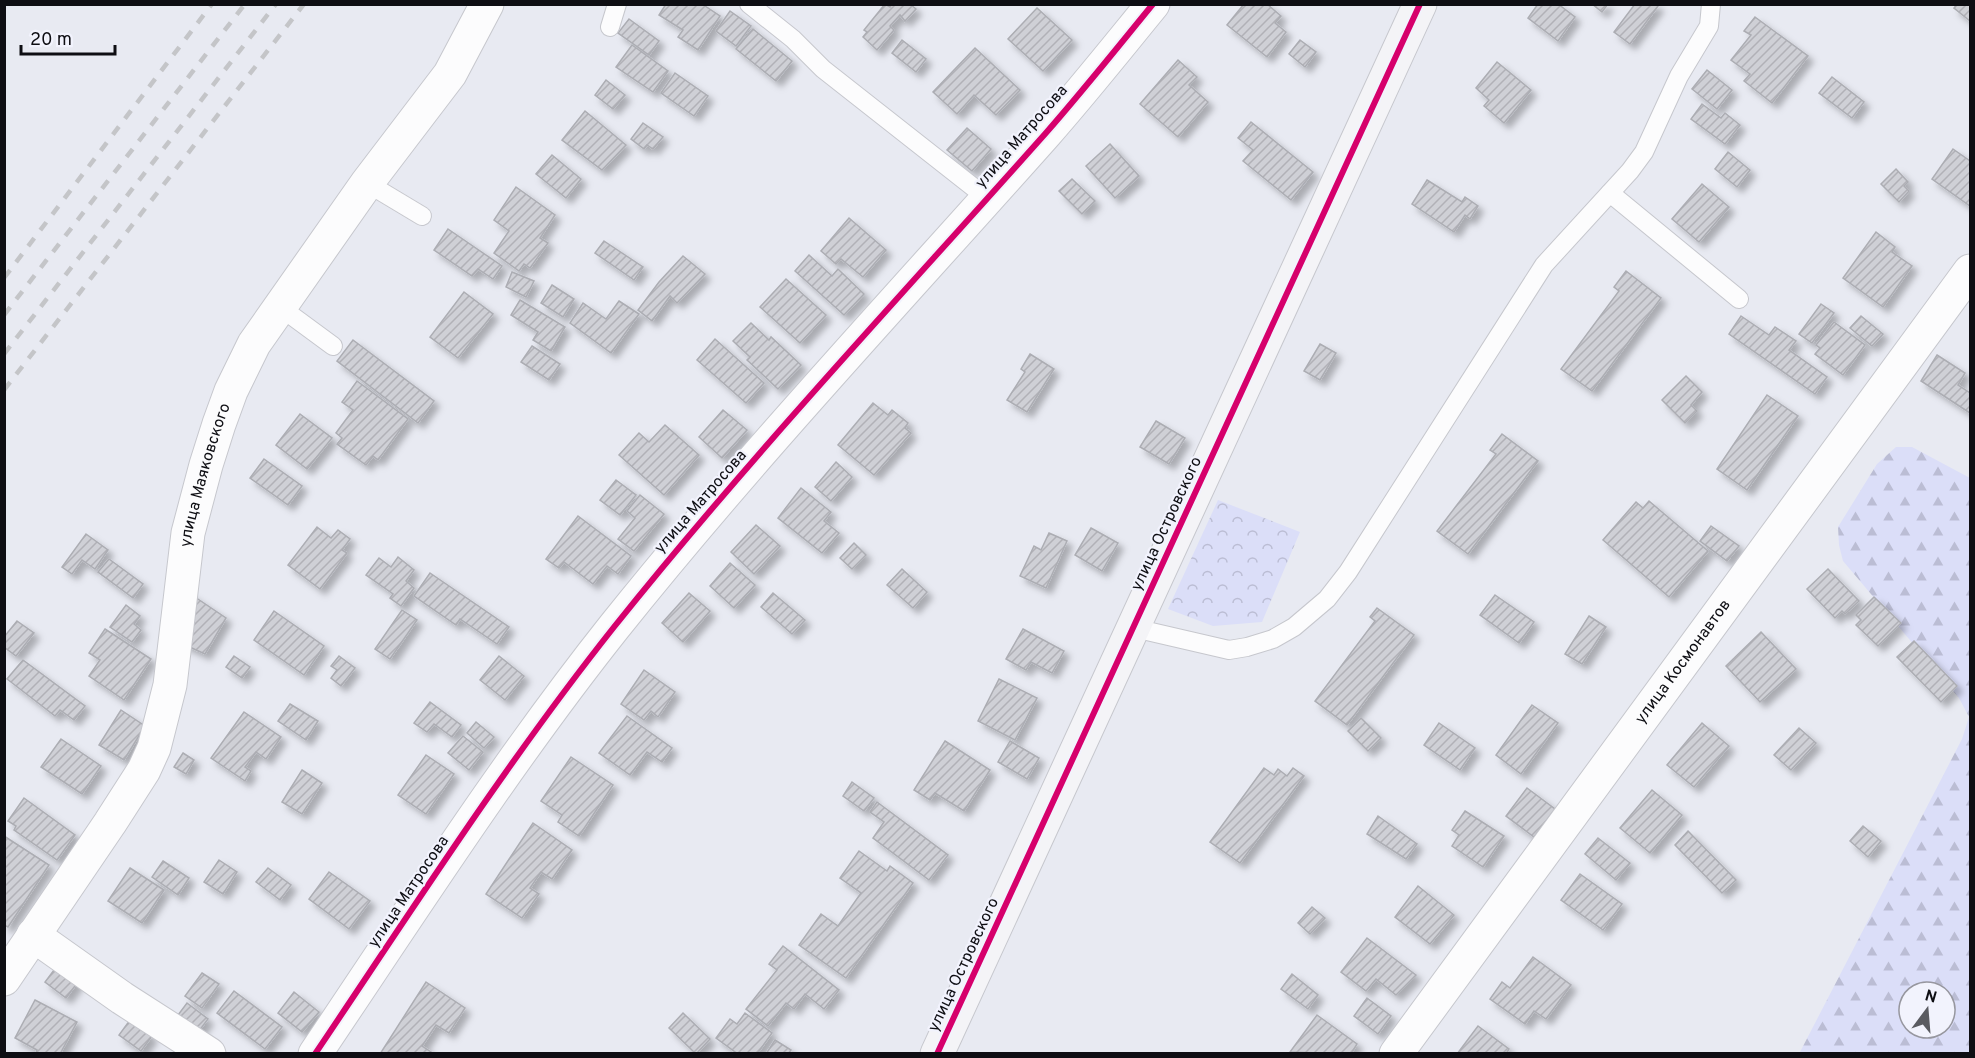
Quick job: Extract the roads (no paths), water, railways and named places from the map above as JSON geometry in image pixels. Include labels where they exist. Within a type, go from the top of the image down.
[{"type":"street","name":"улица Маяковского","points":[[4,979],[110,823],[144,770],[154,748],[170,685],[188,533],[206,465],[235,382],[254,344],[367,183],[450,74],[487,4]]},
{"type":"street","name":"улица Матросова","points":[[315,1053],[501,779],[611,631],[716,504],[1047,132],[1153,4]]},
{"type":"street","name":"улица Островского","points":[[937,1053],[1420,4]]},
{"type":"street","name":"улица Космонавтов","points":[[1396,1053],[1971,271]]},
{"type":"street","points":[[33,935],[122,998],[209,1053]]},
{"type":"lane","points":[[610,27],[617,4]]},
{"type":"lane","points":[[749,4],[793,39],[824,69],[987,198]]},
{"type":"lane","points":[[1134,628],[1229,651],[1273,639],[1294,627],[1327,599],[1348,572],[1544,265],[1644,152],[1679,76],[1709,26],[1714,7]]},
{"type":"lane","points":[[367,183],[422,216]]},
{"type":"lane","points":[[1610,193],[1739,299]]},
{"type":"lane","points":[[280,307],[333,346]]},
{"type":"railway","points":[[4,278],[212,4]]},
{"type":"railway","points":[[4,315],[245,4]]},
{"type":"railway","points":[[4,354],[276,4]]},
{"type":"railway","points":[[4,390],[304,4]]}]
